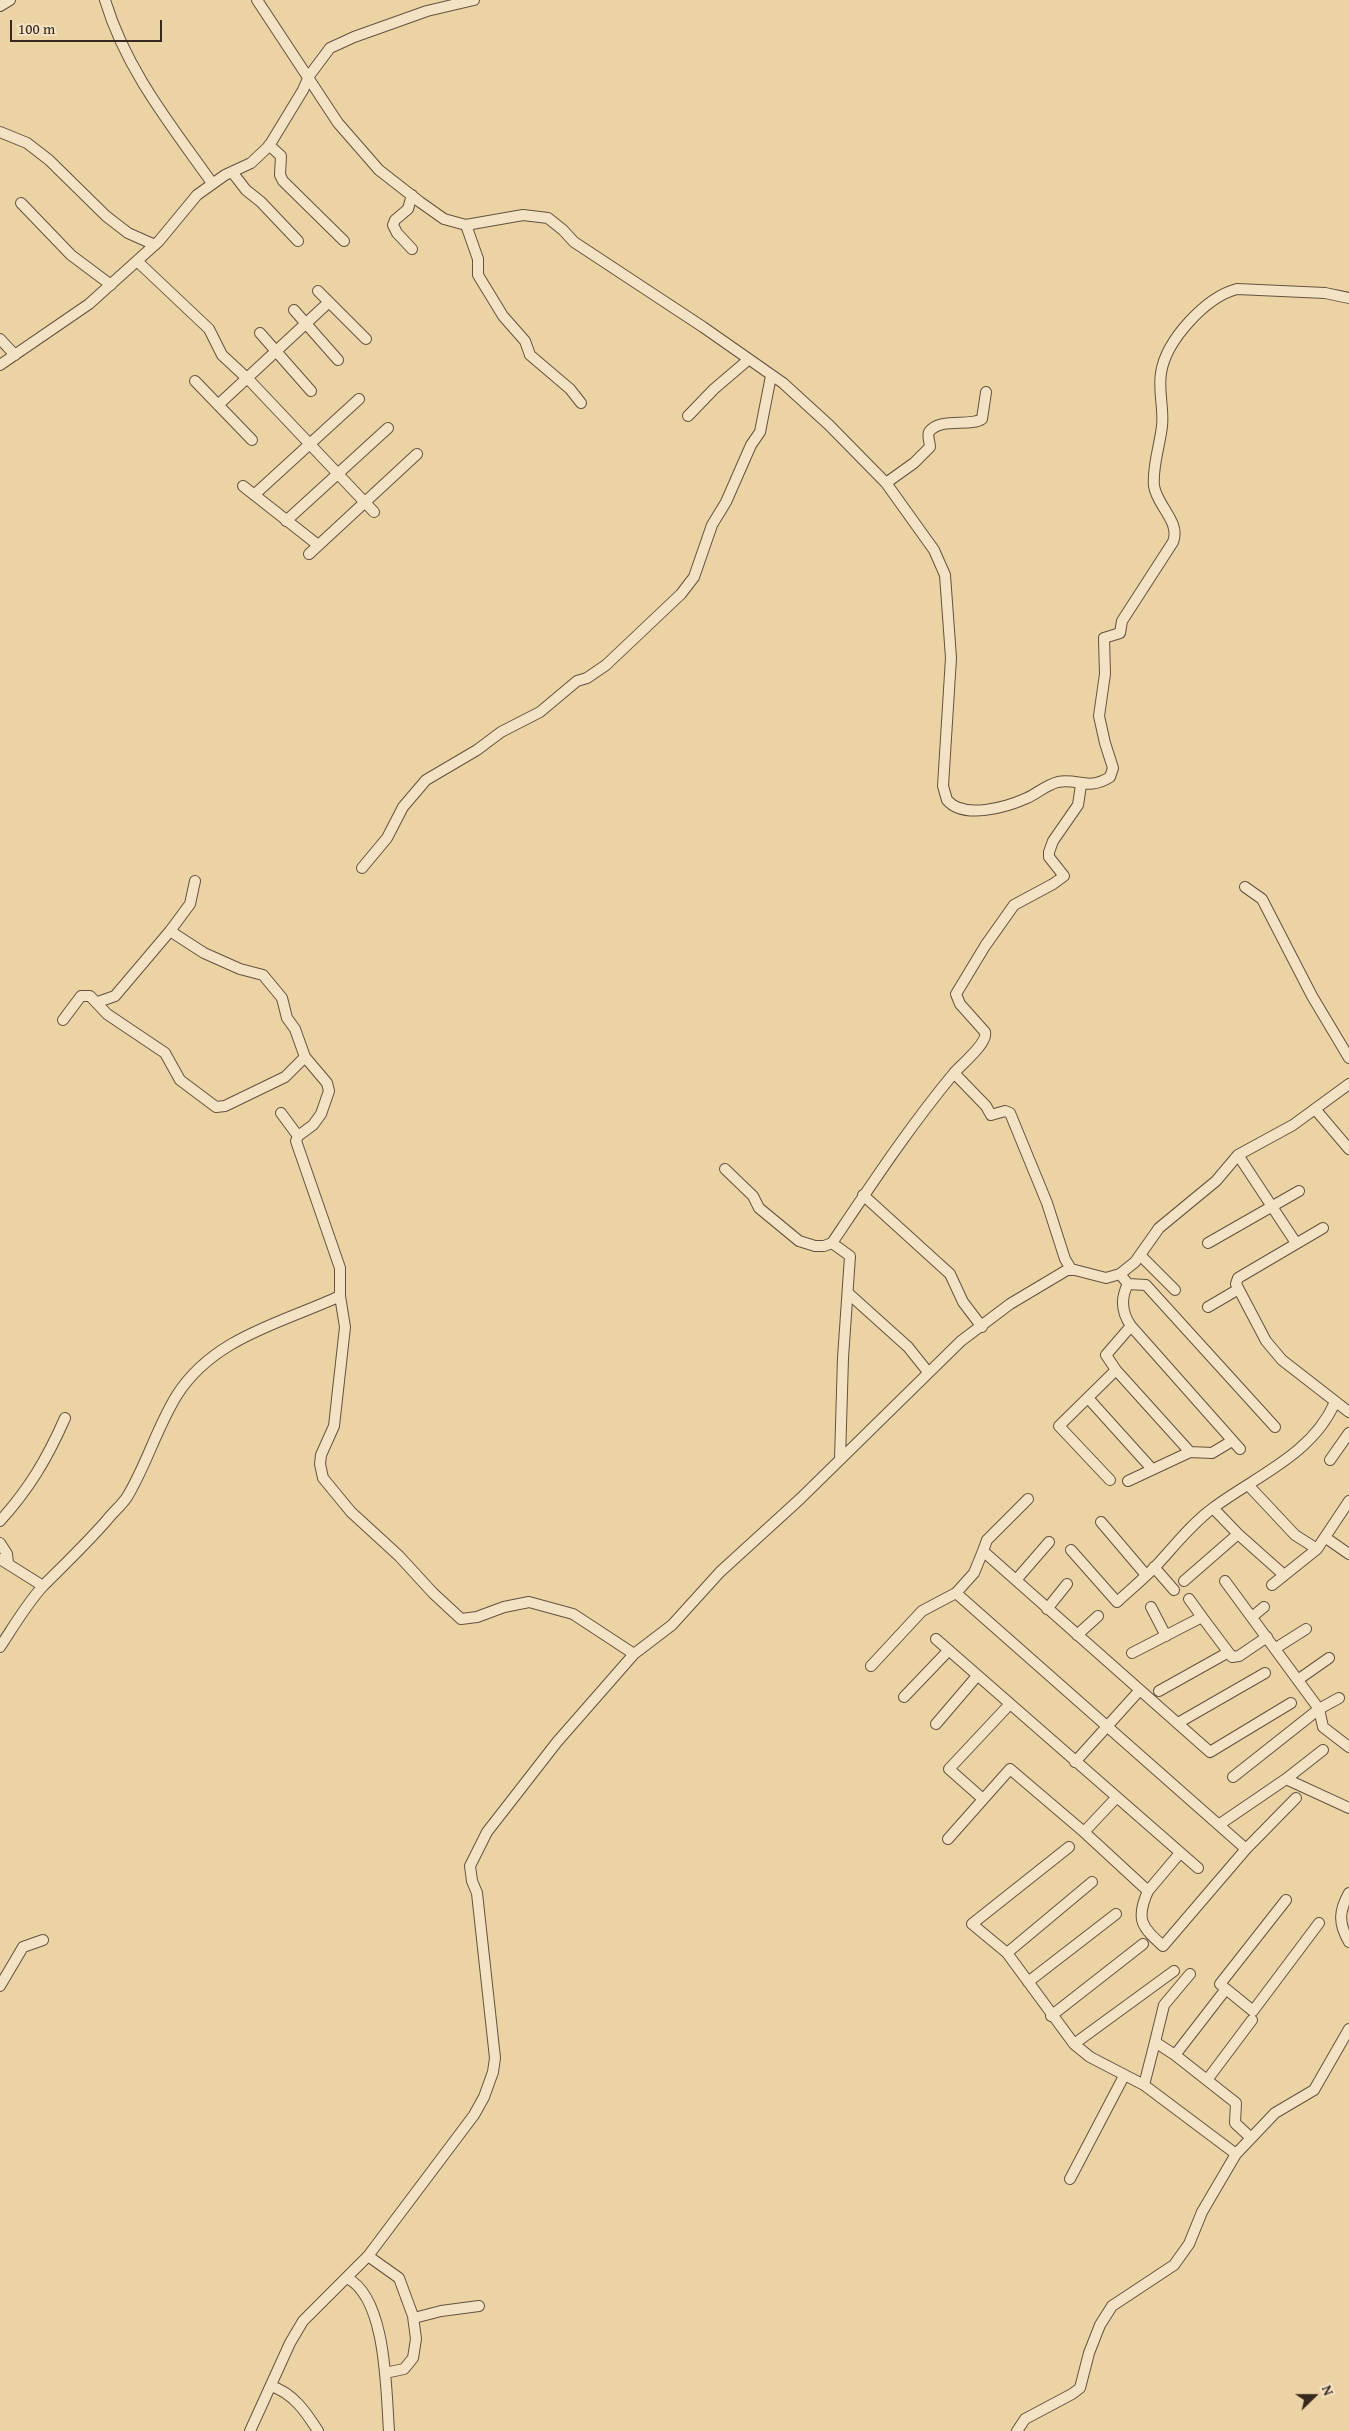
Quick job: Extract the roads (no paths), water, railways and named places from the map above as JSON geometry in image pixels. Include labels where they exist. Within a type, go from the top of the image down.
[{"type":"street","points":[[0,6],[10,0]]},
{"type":"street","points":[[105,0],[111,20],[129,61],[144,87],[212,183]]},
{"type":"street","points":[[257,0],[306,83],[365,156],[411,200],[440,217],[466,225],[523,215],[548,218],[574,242],[782,383],[829,425],[886,483],[934,550],[945,574],[951,658],[942,771],[943,786],[947,800],[957,808],[978,810],[1017,802],[1065,781],[1081,785],[1100,783],[1108,779],[1113,768],[1099,716],[1105,674],[1106,638],[1120,634],[1122,621],[1173,542],[1176,534],[1175,528],[1157,496],[1154,485],[1162,424],[1161,373],[1168,350],[1199,312],[1225,292],[1237,289],[1325,293],[1349,298]]},
{"type":"street","points":[[0,365],[72,317],[155,246],[197,195],[212,183],[251,162],[269,145],[306,83],[330,48],[346,40],[427,10],[474,0]]},
{"type":"street","points":[[0,132],[35,149],[50,160],[106,216],[128,233],[155,246]]},
{"type":"street","points":[[269,145],[281,156],[280,175],[282,181],[344,241]]},
{"type":"street","points":[[232,172],[246,190],[261,202],[298,241]]},
{"type":"street","points":[[411,200],[406,212],[395,220],[393,225],[397,233],[412,249]]},
{"type":"street","points":[[20,203],[71,256],[110,285]]},
{"type":"street","points":[[466,225],[478,259],[478,275],[503,316],[525,341],[529,353],[570,389],[581,403]]},
{"type":"street","points":[[138,261],[209,329],[222,355],[248,379],[374,512]]},
{"type":"street","points":[[318,291],[366,339]]},
{"type":"street","points":[[218,405],[329,302]]},
{"type":"street","points":[[294,310],[338,360]]},
{"type":"street","points":[[260,333],[311,391]]},
{"type":"street","points":[[0,339],[15,355]]},
{"type":"street","points":[[688,416],[714,389],[748,360]]},
{"type":"street","points":[[362,868],[387,838],[403,807],[426,780],[477,750],[501,732],[540,712],[577,681],[587,678],[606,665],[681,594],[694,577],[712,525],[726,502],[751,445],[760,432],[772,376]]},
{"type":"street","points":[[195,381],[252,440]]},
{"type":"street","points":[[886,483],[914,463],[930,447],[928,434],[930,431],[948,423],[975,422],[982,419],[986,392]]},
{"type":"street","points":[[254,495],[359,399]]},
{"type":"street","points":[[286,521],[388,428]]},
{"type":"street","points":[[309,554],[417,454]]},
{"type":"street","points":[[243,486],[318,545]]},
{"type":"street","points":[[725,1168],[753,1196],[759,1208],[799,1241],[815,1246],[824,1246],[832,1243],[863,1195],[954,1073],[986,1037],[981,1027],[960,1004],[956,994],[985,946],[1014,905],[1064,876],[1049,857],[1049,852],[1055,837],[1078,805],[1081,785]]},
{"type":"street","points":[[98,1002],[115,996],[170,931],[190,904],[196,881]]},
{"type":"street","points":[[1245,887],[1262,899],[1312,996],[1349,1058]]},
{"type":"street","points":[[170,931],[200,951],[240,969],[266,977],[282,998],[288,1018],[306,1057],[327,1083],[329,1094],[321,1114],[313,1125],[298,1136],[296,1142],[340,1268],[340,1296],[344,1312],[345,1334],[334,1426],[324,1448],[320,1464],[326,1483],[357,1518],[399,1556],[433,1593],[462,1619],[476,1618],[504,1607],[528,1602],[573,1614],[634,1654]]},
{"type":"street","points":[[63,1020],[81,996],[90,996],[98,1002],[107,1014],[164,1053],[180,1080],[216,1107],[225,1106],[285,1077],[306,1057]]},
{"type":"street","points":[[954,1073],[986,1106],[991,1115],[1010,1112],[1047,1203],[1065,1259],[1071,1269]]},
{"type":"street","points":[[250,2431],[290,2343],[303,2321],[368,2256],[474,2116],[493,2072],[496,2058],[476,1893],[470,1873],[470,1866],[477,1848],[557,1742],[634,1654],[672,1625],[720,1572],[961,1341],[1010,1304],[1054,1276],[1071,1269],[1106,1278],[1120,1274],[1135,1262],[1159,1228],[1216,1181],[1238,1155],[1293,1125],[1347,1089]]},
{"type":"street","points":[[1315,1109],[1349,1149]]},
{"type":"street","points":[[281,1114],[298,1136]]},
{"type":"street","points":[[1238,1155],[1296,1243]]},
{"type":"street","points":[[1208,1243],[1299,1192]]},
{"type":"street","points":[[863,1195],[950,1274],[964,1302],[982,1327]]},
{"type":"street","points":[[1323,1228],[1238,1278],[1236,1282],[1237,1290],[1266,1341],[1282,1360],[1349,1412]]},
{"type":"street","points":[[832,1243],[850,1256],[840,1459]]},
{"type":"street","points":[[1140,1255],[1175,1290]]},
{"type":"street","points":[[1120,1274],[1128,1284],[1146,1286],[1276,1427]]},
{"type":"street","points":[[1128,1284],[1123,1294],[1124,1315],[1130,1326],[1240,1450]]},
{"type":"street","points":[[1208,1307],[1237,1290]]},
{"type":"street","points":[[848,1293],[908,1347],[928,1372]]},
{"type":"street","points":[[0,1647],[43,1586],[78,1554],[127,1497],[164,1418],[178,1393],[198,1370],[226,1346],[252,1332],[340,1296]]},
{"type":"street","points":[[1130,1326],[1106,1355],[1116,1370],[1190,1452]]},
{"type":"street","points":[[1110,1480],[1059,1426],[1116,1370]]},
{"type":"street","points":[[1088,1398],[1152,1469]]},
{"type":"street","points":[[1070,1550],[1118,1602],[1146,1576],[1180,1537],[1213,1508],[1249,1486],[1300,1448],[1328,1420],[1336,1402]]},
{"type":"street","points":[[0,1521],[33,1481],[50,1452],[65,1418]]},
{"type":"street","points":[[1330,1460],[1349,1433]]},
{"type":"street","points":[[1128,1481],[1190,1452],[1212,1453],[1232,1441]]},
{"type":"street","points":[[1249,1486],[1295,1535],[1317,1548]]},
{"type":"street","points":[[871,1666],[922,1611],[956,1593],[974,1573],[987,1540],[1028,1499]]},
{"type":"street","points":[[1272,1585],[1317,1548],[1326,1538],[1349,1501]]},
{"type":"street","points":[[1213,1508],[1238,1534],[1284,1575]]},
{"type":"street","points":[[1101,1522],[1146,1576]]},
{"type":"street","points":[[1184,1581],[1238,1534]]},
{"type":"street","points":[[1326,1538],[1349,1554]]},
{"type":"street","points":[[1016,1580],[1049,1542]]},
{"type":"street","points":[[0,1543],[7,1554],[4,1561],[43,1586]]},
{"type":"street","points":[[983,1551],[1138,1691],[1210,1752],[1291,1703]]},
{"type":"street","points":[[1154,1567],[1174,1590]]},
{"type":"street","points":[[1224,1581],[1320,1709],[1322,1727],[1349,1747]]},
{"type":"street","points":[[1047,1609],[1068,1584]]},
{"type":"street","points":[[956,1593],[1220,1824],[1246,1849]]},
{"type":"street","points":[[1189,1599],[1232,1658],[1240,1656],[1267,1637]]},
{"type":"street","points":[[1151,1607],[1166,1636]]},
{"type":"street","points":[[1252,1617],[1264,1608]]},
{"type":"street","points":[[1077,1635],[1098,1616]]},
{"type":"street","points":[[1132,1653],[1202,1617]]},
{"type":"street","points":[[1276,1648],[1306,1629]]},
{"type":"street","points":[[936,1640],[1198,1868]]},
{"type":"street","points":[[904,1697],[949,1650]]},
{"type":"street","points":[[1159,1691],[1227,1653]]},
{"type":"street","points":[[1299,1680],[1329,1658]]},
{"type":"street","points":[[1178,1723],[1265,1673]]},
{"type":"street","points":[[936,1724],[977,1676]]},
{"type":"street","points":[[1075,1762],[1138,1691]]},
{"type":"street","points":[[1233,1778],[1320,1709],[1339,1698]]},
{"type":"street","points":[[983,1800],[949,1769],[1009,1705]]},
{"type":"street","points":[[1220,1824],[1286,1780],[1323,1750]]},
{"type":"street","points":[[948,1839],[1010,1769],[1084,1832],[1148,1891]]},
{"type":"street","points":[[1286,1780],[1349,1808]]},
{"type":"street","points":[[1084,1832],[1116,1798]]},
{"type":"street","points":[[1180,1853],[1148,1891],[1142,1904],[1141,1917],[1145,1930],[1163,1946],[1246,1849],[1296,1798]]},
{"type":"street","points":[[1069,1847],[972,1924],[1008,1954],[1051,2016],[1074,2044],[1090,2057],[1144,2085],[1236,2154]]},
{"type":"street","points":[[1008,1954],[1092,1882]]},
{"type":"street","points":[[1349,1893],[1341,1908],[1340,1921],[1349,1942]]},
{"type":"street","points":[[1286,1900],[1220,1984],[1253,2011],[1319,1923]]},
{"type":"street","points":[[1028,1982],[1116,1914]]},
{"type":"street","points":[[0,1986],[23,1947],[43,1940]]},
{"type":"street","points":[[1051,2016],[1143,1944]]},
{"type":"street","points":[[1074,2044],[1174,1971]]},
{"type":"street","points":[[1144,2085],[1164,2005],[1190,1974]]},
{"type":"street","points":[[1175,2056],[1226,1989]]},
{"type":"street","points":[[1207,2080],[1252,2020]]},
{"type":"street","points":[[1017,2431],[1025,2419],[1080,2388],[1088,2353],[1100,2325],[1112,2306],[1174,2265],[1189,2244],[1202,2212],[1236,2154],[1250,2137],[1275,2113],[1314,2090],[1349,2029]]},
{"type":"street","points":[[1155,2042],[1236,2103],[1235,2123],[1250,2137]]},
{"type":"street","points":[[1070,2179],[1124,2076]]},
{"type":"street","points":[[368,2256],[399,2278],[414,2318],[416,2344],[413,2358],[404,2368],[385,2373]]},
{"type":"street","points":[[347,2278],[358,2287],[377,2322],[385,2373],[388,2431]]},
{"type":"street","points":[[414,2318],[441,2311],[478,2306]]},
{"type":"street","points":[[271,2386],[291,2396],[304,2409],[318,2431]]}]
